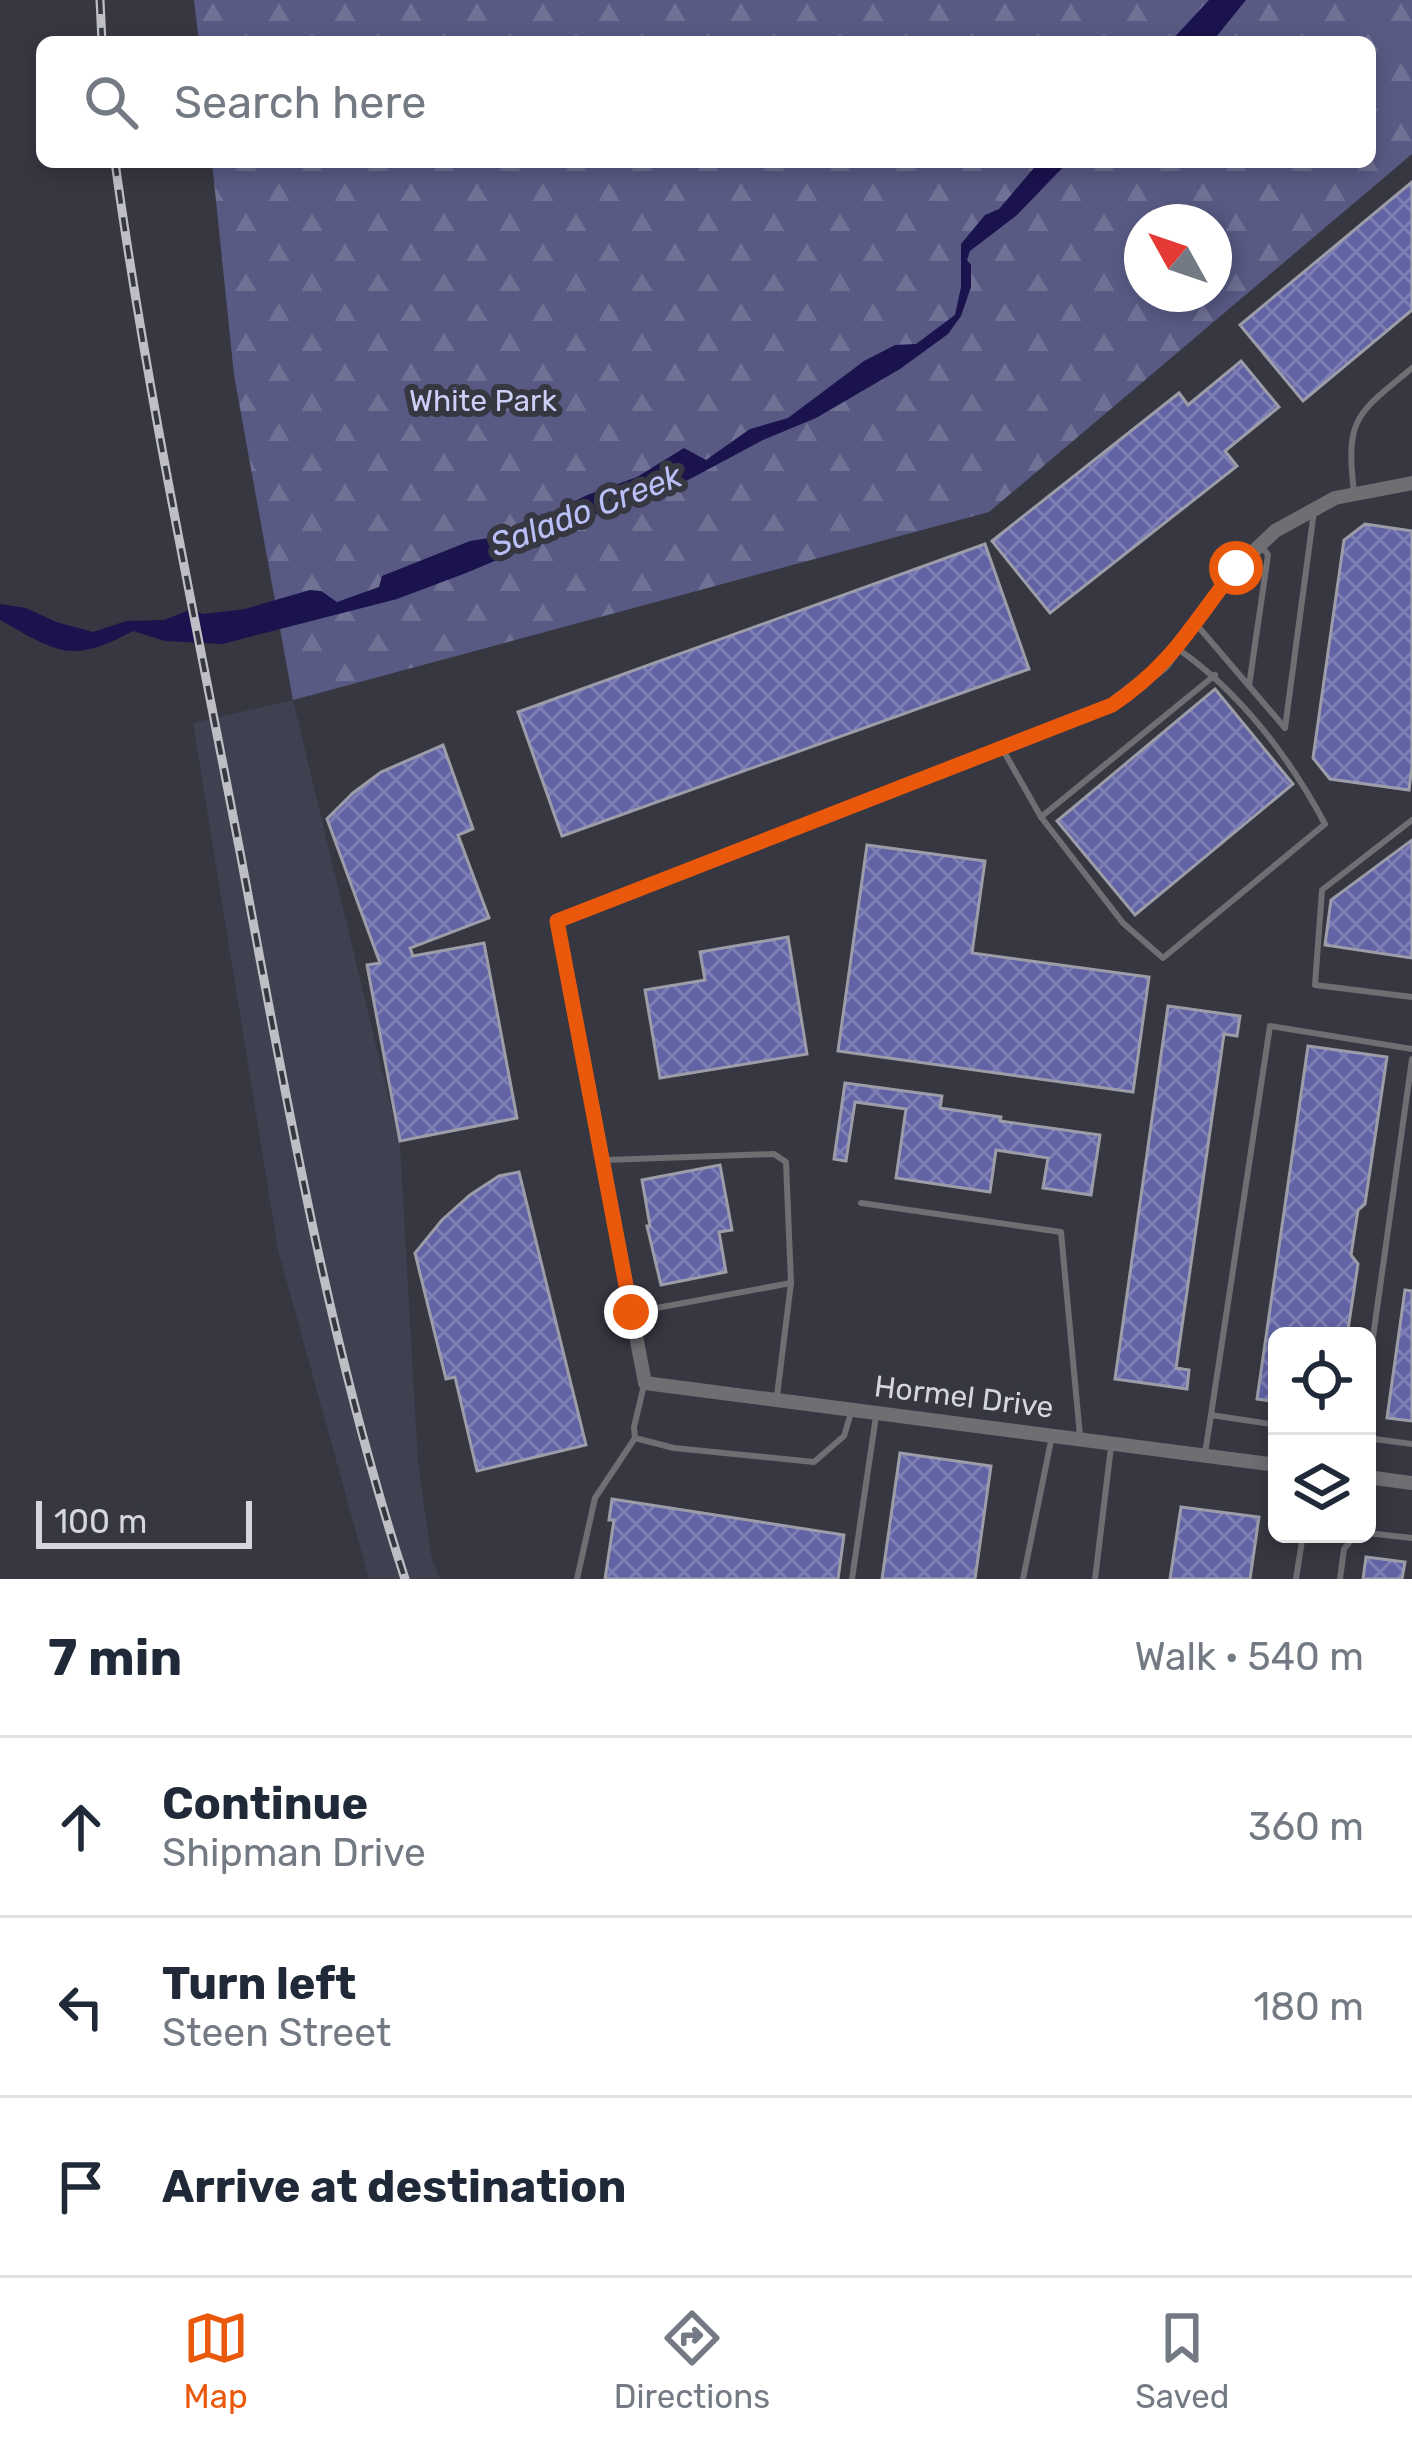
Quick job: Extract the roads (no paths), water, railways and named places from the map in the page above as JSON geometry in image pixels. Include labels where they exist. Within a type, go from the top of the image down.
[{"type":"street","points":[[645,1383],[557,921],[1112,705],[1178,650],[1236,568],[1260,544],[1314,508],[1354,492],[1412,483]]},
{"type":"street","name":"Hormel Drive","points":[[645,1383],[1268,1464]]},
{"type":"street","points":[[1376,1478],[1412,1483]]},
{"type":"lane","points":[[1354,492],[1352,431],[1362,410],[1412,368]]},
{"type":"lane","points":[[1196,624],[1285,728],[1314,508]]},
{"type":"lane","points":[[1249,686],[1268,555],[1260,544]]},
{"type":"lane","points":[[1003,750],[1041,817],[1123,923],[1163,958],[1325,824],[1300,777],[1215,675],[1178,650]]},
{"type":"lane","points":[[1041,817],[1215,675]]},
{"type":"lane","points":[[1412,820],[1322,890],[1316,985],[1412,997]]},
{"type":"lane","points":[[1204,1455],[1270,1026],[1412,1049]]},
{"type":"lane","points":[[1374,1327],[1412,1059]]},
{"type":"lane","points":[[602,1160],[781,1156],[786,1162],[791,1283],[776,1400]]},
{"type":"lane","points":[[861,1203],[1060,1232],[1081,1439]]},
{"type":"lane","points":[[631,1312],[791,1283]]},
{"type":"lane","points":[[577,1579],[595,1498],[635,1438],[645,1383]]},
{"type":"lane","points":[[635,1438],[674,1448],[814,1462],[844,1436],[851,1410]]},
{"type":"lane","points":[[852,1579],[876,1413]]},
{"type":"lane","points":[[1211,1415],[1268,1424]]},
{"type":"lane","points":[[1023,1579],[1052,1436]]},
{"type":"lane","points":[[1376,1439],[1412,1444]]},
{"type":"lane","points":[[1095,1579],[1111,1443]]},
{"type":"lane","points":[[1376,1535],[1412,1538]]},
{"type":"lane","points":[[1296,1579],[1302,1543]]},
{"type":"lane","points":[[1340,1579],[1349,1543]]},
{"type":"water","points":[[1209,0],[1246,0],[1217,36],[1176,36]]},
{"type":"water","name":"Salado Creek","points":[[1034,168],[1062,168],[1017,215],[970,251],[971,287],[961,316],[948,334],[900,369],[816,418],[763,440],[660,495],[556,530],[533,545],[397,599],[222,644],[165,641],[133,631],[94,648],[65,650],[0,620],[0,604],[26,608],[93,632],[126,621],[164,620],[189,610],[204,614],[245,609],[310,590],[337,602],[379,587],[382,576],[489,538],[509,526],[515,533],[529,534],[543,517],[637,477],[684,448],[706,460],[750,429],[788,418],[864,361],[895,345],[916,344],[955,315],[961,287],[961,244],[985,215],[999,209]]},
{"type":"railway","points":[[100,0],[102,36]]},
{"type":"railway","points":[[116,168],[157,421],[292,1127],[353,1400],[405,1579]]},
{"type":"park label","name":"White Park","points":[[483,401]]}]
